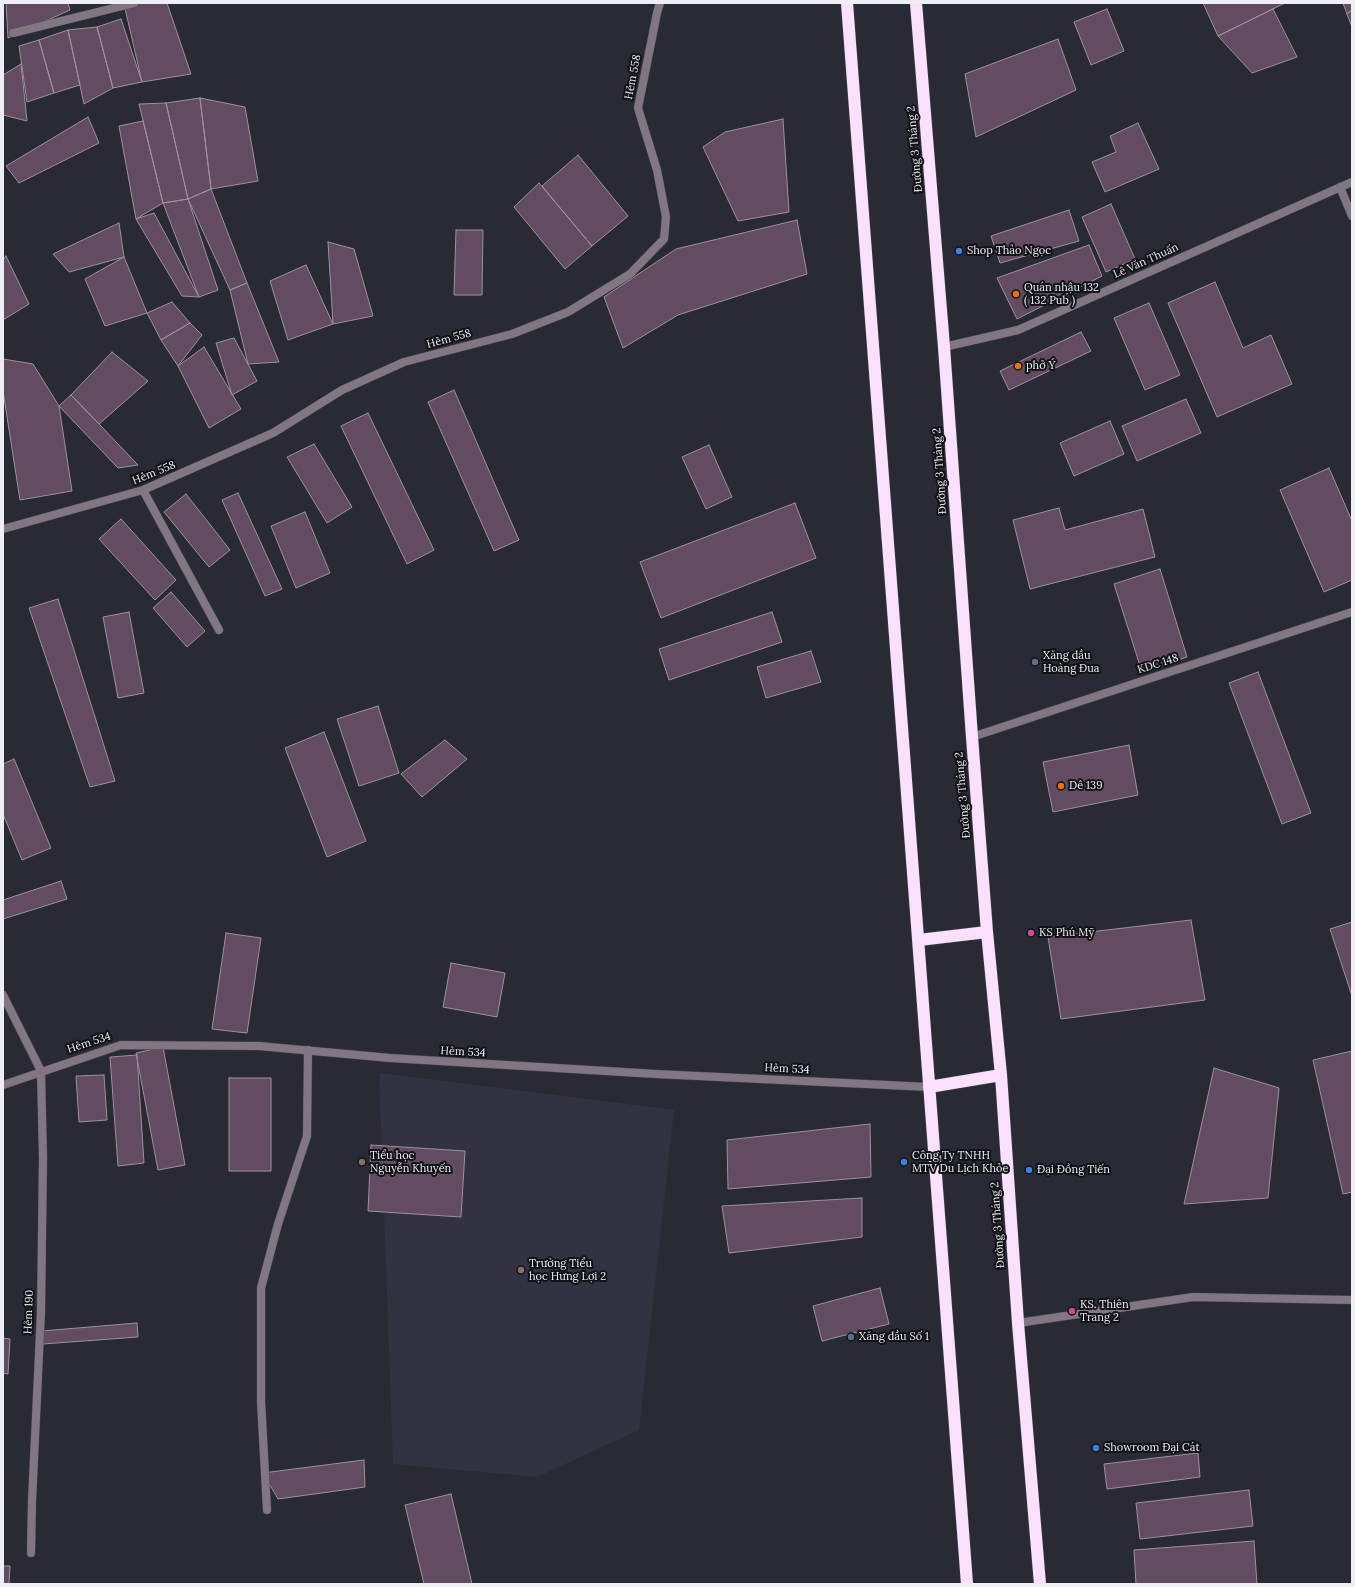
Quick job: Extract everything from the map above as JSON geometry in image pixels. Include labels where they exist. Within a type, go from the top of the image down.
[{"type":"highway","points":[[847,3],[967,1584]]},
{"type":"highway","name":"Đường 3 Tháng 2","points":[[916,3],[944,347],[987,932],[1001,1075],[1018,1323],[1040,1584]]},
{"type":"highway","points":[[918,940],[987,932]]},
{"type":"highway","points":[[929,1087],[1001,1075]]},
{"type":"street","points":[[13,33],[134,3]]},
{"type":"street","name":"Hẻm 558","points":[[3,529],[143,490],[273,433],[342,390],[404,362],[512,334],[568,312],[630,274],[664,239],[666,217],[657,170],[638,108],[656,13],[660,3]]},
{"type":"street","name":"Lê Văn Thuấn","points":[[944,347],[1018,330],[1352,182]]},
{"type":"street","points":[[1340,187],[1352,216]]},
{"type":"street","points":[[143,490],[219,630]]},
{"type":"street","name":"KDC 148","points":[[972,737],[1352,612]]},
{"type":"street","points":[[3,995],[41,1071]]},
{"type":"street","name":"Hẻm 534","points":[[3,1085],[121,1044],[259,1046],[390,1058],[640,1073],[929,1087]]},
{"type":"street","points":[[267,1510],[261,1401],[260,1288],[278,1224],[307,1136],[308,1050]]},
{"type":"street","name":"Hẻm 190","points":[[31,1553],[32,1493],[41,1312],[41,1071]]},
{"type":"street","points":[[1018,1323],[1193,1297],[1352,1300]]},
{"type":"shaded area","name":"Trường Tiểu học Hưng Lợi 2","points":[[379,1073],[674,1110],[639,1430],[537,1477],[393,1464]]},
{"type":"building","points":[[6,3],[68,3],[70,10],[8,38]]},
{"type":"building","points":[[167,3],[191,74],[142,82],[124,4]]},
{"type":"building","points":[[1203,3],[1285,3],[1218,36]]},
{"type":"building","points":[[1343,3],[1352,3],[1352,10],[1347,14]]},
{"type":"building","points":[[1107,9],[1124,51],[1091,65],[1074,22]]},
{"type":"building","points":[[1273,9],[1297,57],[1252,73],[1218,36]]},
{"type":"building","points":[[1352,10],[1352,27],[1347,14]]},
{"type":"building","points":[[121,19],[142,82],[113,88],[97,27]]},
{"type":"building","points":[[97,27],[113,88],[84,104],[68,30]]},
{"type":"building","points":[[68,30],[80,85],[54,93],[39,40]]},
{"type":"building","points":[[1058,39],[1076,90],[976,137],[965,74]]},
{"type":"building","points":[[39,40],[54,93],[27,102],[19,46]]},
{"type":"building","points":[[21,64],[27,121],[3,115],[3,75]]},
{"type":"building","points":[[200,98],[245,107],[258,181],[211,189]]},
{"type":"building","points":[[200,98],[211,189],[188,199],[166,103]]},
{"type":"building","points":[[166,103],[188,199],[163,203],[139,104]]},
{"type":"building","points":[[88,117],[99,143],[19,183],[6,166]]},
{"type":"building","points":[[783,119],[789,212],[738,221],[703,147],[725,132]]},
{"type":"building","points":[[143,121],[163,203],[136,219],[119,126]]},
{"type":"building","points":[[1138,123],[1159,169],[1105,192],[1092,162],[1116,152],[1110,136]]},
{"type":"building","points":[[578,155],[628,216],[592,246],[542,186]]},
{"type":"building","points":[[539,183],[592,246],[565,269],[514,207]]},
{"type":"building","points":[[211,189],[247,283],[230,290],[188,199]]},
{"type":"building","points":[[188,199],[218,290],[199,297],[163,203]]},
{"type":"building","points":[[1111,204],[1135,259],[1106,272],[1082,217]]},
{"type":"building","points":[[1069,210],[1079,241],[1000,263],[991,236]]},
{"type":"building","points":[[154,213],[199,297],[182,296],[136,219]]},
{"type":"building","points":[[797,220],[807,274],[678,315],[623,348],[604,297],[676,249]]},
{"type":"building","points":[[119,223],[124,257],[69,272],[53,254]]},
{"type":"building","points":[[456,230],[483,230],[482,295],[454,295]]},
{"type":"building","points":[[328,242],[354,249],[373,316],[333,324]]},
{"type":"building","points":[[1089,245],[1102,276],[1017,319],[997,278]]},
{"type":"building","points":[[6,256],[29,304],[3,320],[3,260]]},
{"type":"building","points":[[124,257],[147,313],[105,326],[85,279]]},
{"type":"building","points":[[306,265],[333,324],[288,340],[270,281]]},
{"type":"building","points":[[1215,282],[1243,348],[1271,335],[1292,384],[1217,417],[1168,303]]},
{"type":"building","points":[[247,283],[279,362],[248,364],[230,290]]},
{"type":"building","points":[[172,302],[190,323],[161,340],[147,313]]},
{"type":"building","points":[[1149,303],[1180,375],[1145,390],[1114,318]]},
{"type":"building","points":[[190,323],[202,335],[178,366],[161,340]]},
{"type":"building","points":[[1081,332],[1091,351],[1009,390],[1000,371]]},
{"type":"building","points":[[234,338],[257,381],[232,395],[216,343]]},
{"type":"building","points":[[204,347],[241,409],[209,428],[178,366]]},
{"type":"building","points":[[112,352],[148,381],[99,424],[71,395]]},
{"type":"building","points":[[3,359],[33,364],[59,406],[72,491],[20,500],[3,391]]},
{"type":"building","points":[[454,390],[519,540],[494,551],[428,402]]},
{"type":"building","points":[[71,395],[138,465],[118,468],[59,406]]},
{"type":"building","points":[[1186,399],[1201,433],[1137,461],[1122,426]]},
{"type":"building","points":[[368,413],[434,550],[407,564],[341,426]]},
{"type":"building","points":[[1110,421],[1124,454],[1074,476],[1060,443]]},
{"type":"building","points":[[314,444],[352,507],[327,523],[287,457]]},
{"type":"building","points":[[709,445],[732,497],[706,509],[682,457]]},
{"type":"building","points":[[1329,468],[1352,521],[1352,580],[1324,592],[1280,490]]},
{"type":"building","points":[[238,493],[282,589],[265,596],[222,500]]},
{"type":"building","points":[[186,494],[230,550],[209,567],[164,512]]},
{"type":"building","points":[[795,503],[816,558],[661,618],[640,562]]},
{"type":"building","points":[[1059,508],[1065,530],[1143,509],[1155,557],[1030,589],[1013,520]]},
{"type":"building","points":[[305,512],[330,573],[296,588],[271,526]]},
{"type":"building","points":[[121,519],[176,580],[155,600],[99,539]]},
{"type":"building","points":[[1160,569],[1187,657],[1142,672],[1114,584]]},
{"type":"building","points":[[171,592],[205,631],[187,647],[153,608]]},
{"type":"building","points":[[58,599],[115,781],[90,787],[29,608]]},
{"type":"building","points":[[129,612],[144,693],[118,698],[103,617]]},
{"type":"building","points":[[772,612],[782,642],[669,680],[659,649]]},
{"type":"building","points":[[811,651],[821,682],[766,698],[757,667]]},
{"type":"building","points":[[1258,672],[1311,813],[1282,824],[1229,683]]},
{"type":"building","points":[[378,706],[399,773],[359,786],[337,719]]},
{"type":"building","points":[[324,732],[366,841],[327,857],[285,748]]},
{"type":"building","points":[[445,740],[467,759],[422,797],[401,774]]},
{"type":"building","points":[[1129,745],[1138,795],[1053,812],[1043,762]]},
{"type":"building","points":[[14,759],[51,848],[22,860],[3,814],[3,764]]},
{"type":"building","points":[[61,881],[67,899],[3,919],[3,900]]},
{"type":"building","points":[[1191,920],[1205,1000],[1061,1019],[1048,937]]},
{"type":"building","points":[[1352,922],[1352,996],[1330,929]]},
{"type":"building","points":[[226,933],[261,938],[247,1033],[212,1029]]},
{"type":"building","points":[[451,963],[505,973],[497,1017],[443,1007]]},
{"type":"building","points":[[163,1047],[185,1165],[158,1170],[136,1053]]},
{"type":"building","points":[[1352,1051],[1352,1192],[1343,1194],[1313,1060]]},
{"type":"building","points":[[137,1055],[144,1163],[118,1166],[110,1057]]},
{"type":"building","points":[[1214,1068],[1279,1088],[1268,1198],[1184,1204]]},
{"type":"building","points":[[104,1075],[107,1120],[79,1122],[76,1076]]},
{"type":"building","points":[[229,1078],[271,1078],[271,1171],[229,1171]]},
{"type":"building","points":[[870,1124],[871,1177],[728,1189],[727,1140]]},
{"type":"building","points":[[371,1145],[465,1151],[461,1217],[368,1211]]},
{"type":"building","points":[[862,1198],[862,1237],[729,1253],[722,1206]]},
{"type":"building","points":[[880,1288],[889,1324],[822,1341],[813,1306]]},
{"type":"building","points":[[137,1323],[138,1337],[43,1344],[42,1331]]},
{"type":"building","points":[[3,1338],[10,1339],[8,1374],[3,1373]]},
{"type":"building","points":[[1198,1453],[1200,1477],[1107,1489],[1104,1464]]},
{"type":"building","points":[[364,1460],[365,1487],[278,1499],[263,1473]]},
{"type":"building","points":[[1249,1490],[1253,1526],[1140,1539],[1136,1503]]},
{"type":"building","points":[[451,1494],[472,1584],[424,1584],[405,1505]]},
{"type":"building","points":[[1254,1541],[1257,1584],[1136,1584],[1134,1550]]},
{"type":"building","points":[[3,1566],[10,1566],[9,1584],[3,1584]]},
{"type":"place","name":"Shop Thảo Ngọc","points":[[959,251]]},
{"type":"place","name":"Quán nhậu 132 ( 132 Pub )","points":[[1016,294]]},
{"type":"place","name":"phở Ý","points":[[1018,366]]},
{"type":"place","name":"Xăng dầu Hoàng Đua","points":[[1035,662]]},
{"type":"place","name":"Dê 139","points":[[1061,786]]},
{"type":"place","name":"KS Phú Mỹ","points":[[1031,933]]},
{"type":"place","name":"Tiểu học Nguyễn Khuyến","points":[[362,1162]]},
{"type":"place","name":"Công Ty TNHH MTV Du Lịch Khỏe","points":[[904,1162]]},
{"type":"place","name":"Đại Đồng Tiến","points":[[1029,1170]]},
{"type":"place","name":"Trường Tiểu học Hưng Lợi 2","points":[[521,1270]]},
{"type":"place","name":"KS. Thiên Trang 2","points":[[1072,1311]]},
{"type":"place","name":"Xăng dầu Số 1","points":[[851,1337]]},
{"type":"place","name":"Showroom Đại Cát","points":[[1096,1448]]}]
